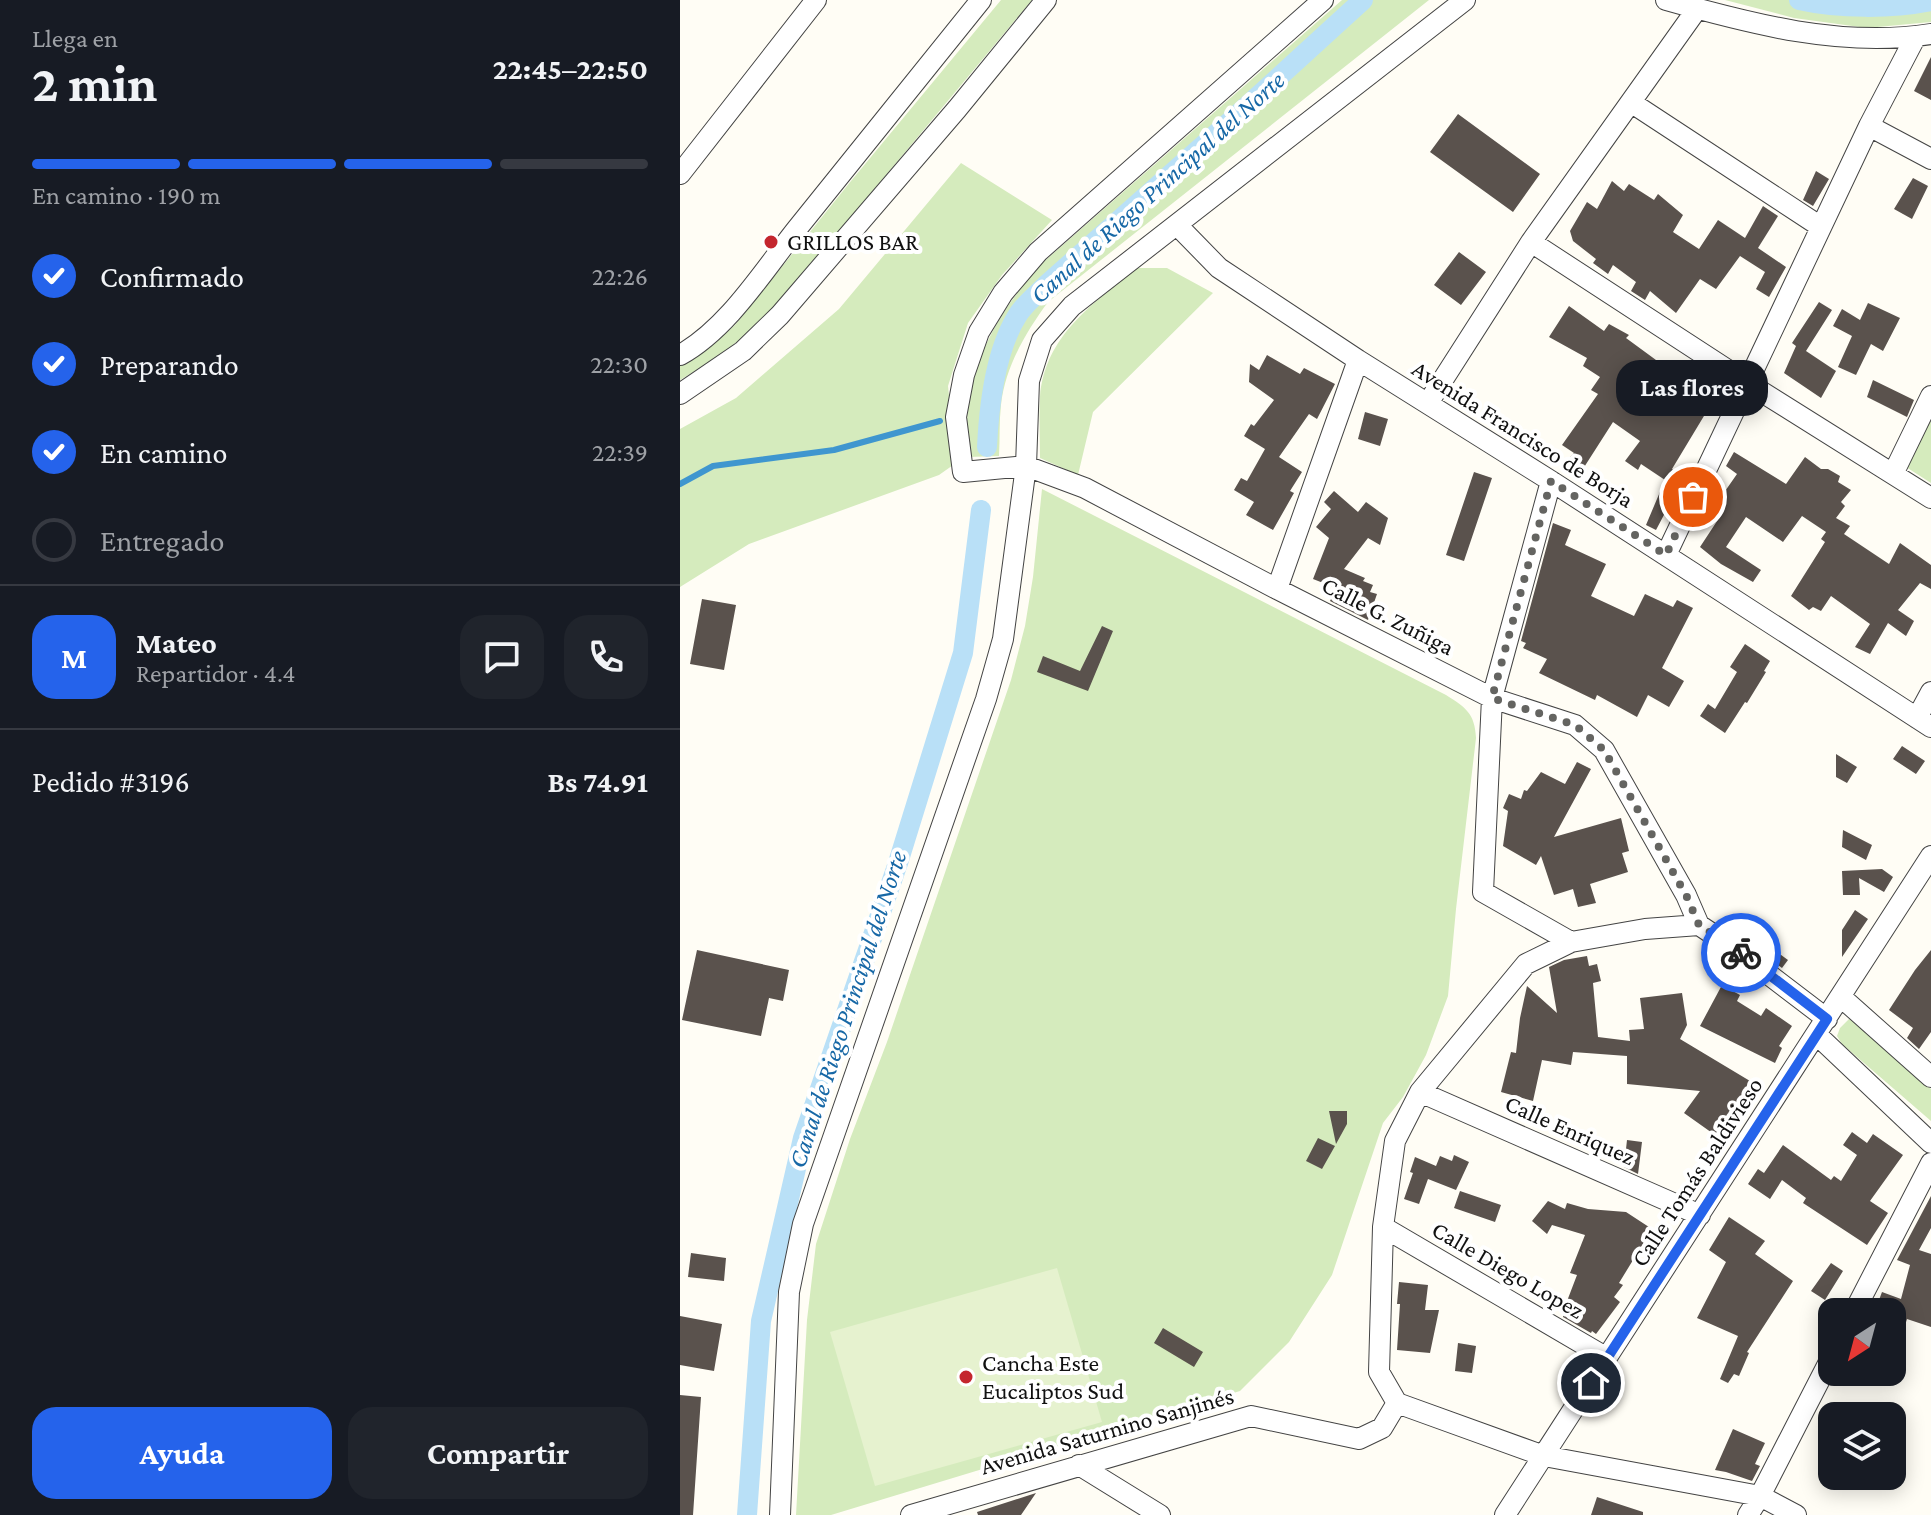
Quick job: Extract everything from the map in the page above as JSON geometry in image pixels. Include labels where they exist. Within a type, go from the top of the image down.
[{"type":"street","points":[[680,174],[816,0]]},
{"type":"street","points":[[680,355],[722,323],[981,0]]},
{"type":"street","points":[[680,394],[743,351],[780,315],[1046,0]]},
{"type":"street","points":[[780,1515],[789,1292],[803,1224],[986,699],[1003,639],[1026,466],[1029,381],[1042,340],[1072,306],[1465,0]]},
{"type":"street","points":[[1666,0],[1779,29],[1848,38],[1924,35]]},
{"type":"street","name":"Calle G. Zuñiga","points":[[1311,4],[1038,252],[1003,293],[979,332],[964,375],[956,417],[963,472],[1026,466],[1085,488],[1492,698],[1575,725],[1604,750],[1686,895],[1699,925]]},
{"type":"street","points":[[1428,403],[1531,242],[1697,9]]},
{"type":"street","points":[[1666,555],[1869,126],[1924,35]]},
{"type":"street","points":[[1632,103],[1821,227]]},
{"type":"street","points":[[1869,126],[1931,159]]},
{"type":"street","name":"Avenida Francisco de Borja","points":[[1177,225],[1219,268],[1924,722]]},
{"type":"street","points":[[1531,242],[1931,498]]},
{"type":"street","points":[[1277,589],[1358,360]]},
{"type":"street","points":[[1893,474],[1931,396]]},
{"type":"street","points":[[1551,481],[1492,698],[1483,892],[1571,942]]},
{"type":"street","points":[[1924,722],[1931,692]]},
{"type":"street","name":"Calle Tomás Baldivieso","points":[[1505,1515],[1931,856]]},
{"type":"street","points":[[1796,1515],[1760,1496],[1544,1456],[1397,1403],[1379,1372],[1383,1227],[1395,1141],[1420,1092],[1526,964],[1571,942],[1645,929],[1699,925],[1738,951],[1822,1027],[1931,1143]]},
{"type":"street","points":[[1841,997],[1931,1077]]},
{"type":"street","name":"Calle Enriquez","points":[[1420,1092],[1700,1215]]},
{"type":"street","points":[[1861,1298],[1931,1163]]},
{"type":"street","name":"Calle Diego Lopez","points":[[1383,1227],[1607,1358]]},
{"type":"street","points":[[1748,1515],[1818,1383]]},
{"type":"street","name":"Avenida Saturnino Sanjinés","points":[[911,1515],[1251,1416],[1359,1439],[1382,1428],[1397,1403]]},
{"type":"street","points":[[1079,1465],[1160,1515]]},
{"type":"green space","points":[[1001,0],[1032,0],[811,265],[755,327],[718,357],[680,380],[680,364],[711,346],[735,325]]},
{"type":"green space","points":[[1342,0],[1429,0],[1048,302],[1025,338],[1007,377],[1001,405],[999,456],[968,457],[968,407],[984,348],[1003,313],[1040,265]]},
{"type":"green space","points":[[1725,0],[1931,0],[1931,22],[1867,28],[1794,18]]},
{"type":"green space","points":[[961,163],[1052,220],[1002,275],[968,323],[948,386],[956,463],[939,475],[749,544],[680,587],[680,429],[736,398],[839,309]]},
{"type":"green space","points":[[1137,268],[1167,268],[1213,293],[1093,412],[1078,475],[1040,458],[1040,397],[1044,375],[1051,356],[1074,322]]},
{"type":"green space","points":[[1931,417],[1931,483],[1906,467]]},
{"type":"green space","points":[[1042,489],[1446,695],[1468,712],[1474,722],[1476,738],[1448,996],[1426,1055],[1403,1097],[1383,1123],[1332,1275],[1289,1342],[1240,1391],[831,1515],[796,1515],[807,1320],[816,1244],[1011,680],[1025,626],[1033,577]]},
{"type":"green space","points":[[1849,1019],[1931,1089],[1931,1121],[1842,1044],[1837,1036]]},
{"type":"green space","name":"Cancha Este Eucaliptos Sud","points":[[1057,1268],[1102,1422],[875,1486],[830,1332]]},
{"type":"building","points":[[1931,57],[1931,100],[1914,91]]},
{"type":"building","points":[[1458,114],[1540,174],[1513,212],[1430,152]]},
{"type":"building","points":[[1816,171],[1829,179],[1813,206],[1803,200]]},
{"type":"building","points":[[1913,178],[1928,186],[1912,219],[1894,209]]},
{"type":"building","points":[[1612,181],[1624,191],[1629,184],[1654,200],[1658,194],[1683,215],[1673,232],[1699,249],[1718,220],[1745,238],[1763,206],[1778,216],[1758,248],[1786,267],[1769,297],[1756,289],[1765,272],[1740,256],[1716,289],[1700,279],[1676,313],[1650,291],[1645,300],[1631,291],[1636,282],[1613,265],[1608,274],[1593,263],[1596,259],[1573,241],[1570,231],[1587,202],[1597,209]]},
{"type":"building","points":[[1459,252],[1486,272],[1461,305],[1434,285]]},
{"type":"building","points":[[1819,302],[1832,310],[1806,351],[1836,371],[1821,398],[1784,373],[1796,346],[1792,343]]},
{"type":"building","points":[[1868,303],[1900,318],[1883,351],[1871,344],[1856,375],[1838,367],[1852,336],[1833,326],[1842,309],[1860,320]]},
{"type":"building","points":[[1569,306],[1604,331],[1609,324],[1629,335],[1626,338],[1656,360],[1640,382],[1667,402],[1681,383],[1713,401],[1672,469],[1684,477],[1656,530],[1646,525],[1665,480],[1641,464],[1638,470],[1625,461],[1640,441],[1613,422],[1581,472],[1566,462],[1574,453],[1562,445],[1598,394],[1591,390],[1600,377],[1583,366],[1587,358],[1549,337]]},
{"type":"building","points":[[1267,355],[1300,374],[1304,368],[1335,384],[1317,419],[1309,414],[1279,457],[1302,472],[1273,530],[1246,515],[1254,502],[1234,490],[1241,478],[1247,481],[1265,449],[1244,436],[1274,400],[1249,382],[1250,364],[1259,370]]},
{"type":"building","points":[[1873,380],[1914,400],[1907,417],[1867,397]]},
{"type":"building","points":[[1365,412],[1388,419],[1380,446],[1358,439]]},
{"type":"building","points":[[1734,452],[1786,484],[1805,457],[1821,469],[1828,469],[1840,476],[1838,482],[1851,490],[1841,502],[1845,506],[1836,518],[1850,526],[1844,534],[1889,564],[1900,543],[1931,565],[1931,589],[1920,583],[1898,610],[1914,621],[1906,636],[1888,623],[1870,654],[1855,647],[1870,624],[1831,596],[1821,611],[1813,607],[1809,610],[1791,596],[1825,542],[1821,539],[1826,532],[1802,516],[1783,542],[1746,517],[1726,547],[1761,570],[1753,582],[1721,564],[1700,547],[1723,512],[1714,507],[1737,474],[1726,466]]},
{"type":"building","points":[[1474,472],[1492,478],[1464,561],[1446,555]]},
{"type":"building","points":[[1334,491],[1358,512],[1366,502],[1388,518],[1380,545],[1368,538],[1344,569],[1373,585],[1370,592],[1377,594],[1368,620],[1330,601],[1336,588],[1313,579],[1329,538],[1316,527],[1331,509],[1324,502]]},
{"type":"building","points":[[1553,523],[1571,530],[1565,545],[1606,564],[1591,596],[1634,616],[1645,594],[1673,607],[1677,600],[1693,608],[1662,668],[1684,681],[1669,707],[1648,695],[1637,717],[1597,695],[1595,700],[1539,673],[1547,659],[1523,648],[1526,643],[1521,641]]},
{"type":"building","points":[[702,599],[736,605],[724,670],[690,664]]},
{"type":"building","points":[[1102,626],[1113,631],[1088,691],[1037,672],[1043,656],[1080,671]]},
{"type":"building","points":[[1745,644],[1770,661],[1747,703],[1725,733],[1700,716],[1708,704],[1715,709],[1737,672],[1730,667]]},
{"type":"building","points":[[1902,746],[1925,761],[1916,774],[1893,759]]},
{"type":"building","points":[[1836,754],[1857,767],[1847,783],[1836,777]]},
{"type":"building","points":[[1577,762],[1591,769],[1554,837],[1621,818],[1629,851],[1622,853],[1628,872],[1590,884],[1596,903],[1578,907],[1573,889],[1554,895],[1541,856],[1536,865],[1503,846],[1508,811],[1503,808],[1509,794],[1521,799],[1524,790],[1527,791],[1541,772],[1565,784]]},
{"type":"building","points":[[1843,830],[1872,845],[1866,860],[1842,847]]},
{"type":"building","points":[[1882,869],[1893,877],[1884,892],[1859,878],[1860,895],[1843,895],[1842,871]]},
{"type":"building","points":[[1855,910],[1868,919],[1842,957],[1842,930]]},
{"type":"building","points":[[1749,932],[1788,960],[1782,968],[1744,939]]},
{"type":"building","points":[[697,950],[789,970],[783,1001],[769,998],[761,1036],[682,1020]]},
{"type":"building","points":[[1931,950],[1931,1032],[1919,1049],[1907,1038],[1913,1028],[1889,1010]]},
{"type":"building","points":[[1587,956],[1589,966],[1597,964],[1601,981],[1593,983],[1598,1037],[1630,1041],[1629,1030],[1644,1029],[1640,998],[1682,993],[1687,1025],[1680,1039],[1760,1087],[1750,1105],[1740,1100],[1715,1135],[1684,1113],[1700,1091],[1627,1084],[1627,1056],[1573,1052],[1571,1065],[1542,1060],[1533,1101],[1501,1092],[1511,1052],[1516,1053],[1527,986],[1557,1013],[1549,967],[1564,960]]},
{"type":"building","points":[[1722,985],[1740,995],[1737,1001],[1761,1016],[1766,1008],[1792,1026],[1779,1046],[1782,1048],[1775,1063],[1700,1026]]},
{"type":"building","points":[[1329,1111],[1347,1111],[1347,1124],[1336,1144]]},
{"type":"building","points":[[1852,1132],[1867,1143],[1873,1134],[1903,1155],[1870,1201],[1888,1213],[1867,1245],[1803,1203],[1806,1198],[1782,1180],[1770,1199],[1748,1184],[1758,1169],[1764,1173],[1783,1145],[1831,1180],[1834,1176],[1841,1181],[1857,1155],[1843,1145]]},
{"type":"building","points":[[1318,1138],[1335,1146],[1322,1169],[1306,1161]]},
{"type":"building","points":[[1627,1140],[1642,1142],[1638,1174],[1624,1167]]},
{"type":"building","points":[[1454,1155],[1469,1162],[1456,1190],[1428,1179],[1419,1204],[1404,1199],[1415,1157],[1436,1166],[1440,1156],[1452,1161]]},
{"type":"building","points":[[1460,1191],[1501,1205],[1495,1222],[1454,1208]]},
{"type":"building","points":[[1931,1196],[1931,1228],[1919,1250],[1931,1254],[1931,1327],[1907,1319],[1906,1322],[1906,1298],[1901,1298],[1910,1265],[1897,1260]]},
{"type":"building","points":[[1548,1201],[1565,1209],[1567,1203],[1588,1209],[1626,1212],[1652,1229],[1619,1283],[1623,1285],[1614,1297],[1620,1302],[1596,1334],[1563,1317],[1577,1275],[1570,1273],[1585,1235],[1552,1225],[1547,1234],[1532,1221]]},
{"type":"building","points":[[1729,1217],[1765,1241],[1755,1254],[1793,1281],[1747,1352],[1739,1376],[1734,1374],[1728,1383],[1720,1379],[1738,1336],[1697,1318],[1726,1262],[1709,1250]]},
{"type":"building","points":[[691,1253],[726,1258],[724,1281],[688,1277]]},
{"type":"building","points":[[1831,1263],[1843,1271],[1826,1298],[1811,1291]]},
{"type":"building","points":[[1399,1282],[1428,1285],[1425,1310],[1439,1310],[1430,1353],[1397,1350]]},
{"type":"building","points":[[1882,1292],[1898,1298],[1880,1298]]},
{"type":"building","points":[[680,1316],[722,1324],[714,1371],[680,1365]]},
{"type":"building","points":[[1163,1328],[1203,1352],[1194,1367],[1154,1343]]},
{"type":"building","points":[[1458,1343],[1476,1346],[1472,1373],[1455,1371]]},
{"type":"building","points":[[680,1395],[701,1397],[693,1515],[680,1515]]},
{"type":"building","points":[[1733,1429],[1765,1443],[1755,1464],[1760,1466],[1752,1481],[1715,1470]]},
{"type":"building","points":[[1036,1493],[1021,1515],[978,1515],[977,1512]]},
{"type":"building","points":[[1597,1497],[1643,1512],[1643,1515],[1591,1515]]},
{"type":"waterway","name":"Canal de Riego Principal del Norte","points":[[987,447],[999,360],[1011,327],[1022,309],[1363,0]]},
{"type":"waterway","name":"Canal de Riego Principal del Norte","points":[[1799,0],[1865,7],[1931,1]]},
{"type":"waterway","points":[[680,484],[713,466],[834,450],[940,421]]},
{"type":"waterway","name":"Canal de Riego Principal del Norte","points":[[747,1515],[761,1321],[803,1138],[898,863],[963,653],[981,510]]},
{"type":"way so far","points":[[1693,497],[1666,555],[1551,481],[1492,698],[1575,725],[1604,750],[1686,895],[1699,925],[1741,953]]},
{"type":"place","name":"GRILLOS BAR","points":[[771,242]]},
{"type":"place","name":"Las flores","points":[[1693,497]]},
{"type":"place","name":"Cancha Este Eucaliptos Sud","points":[[966,1377]]},
{"type":"route","points":[[1591,1383],[1827,1019],[1741,953]]}]
